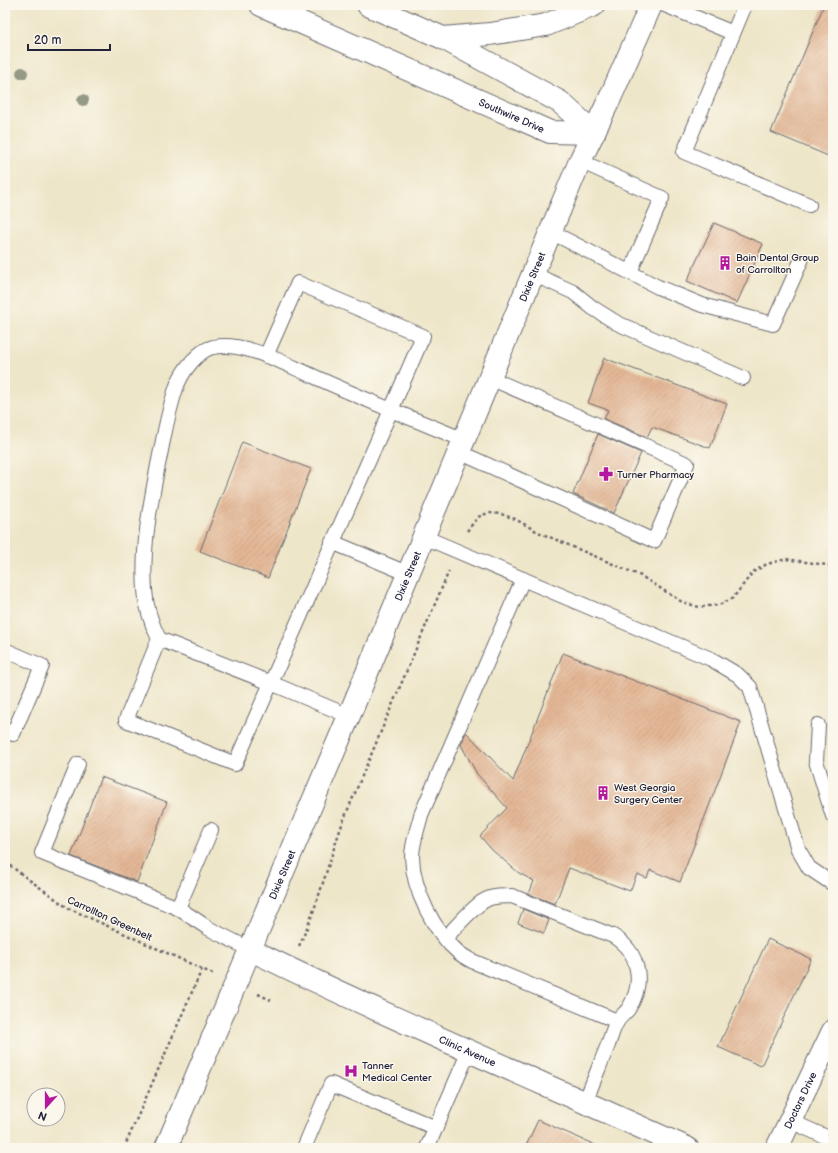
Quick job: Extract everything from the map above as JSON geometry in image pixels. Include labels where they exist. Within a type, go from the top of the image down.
[{"type":"street","name":"Southwire Drive","points":[[261,5],[550,132],[594,133]]},
{"type":"street","points":[[368,5],[442,38],[560,102],[594,133]]},
{"type":"street","points":[[442,38],[490,34],[546,25],[594,5]]},
{"type":"street","name":"Dixie Street","points":[[166,1148],[409,574],[580,161],[651,5]]},
{"type":"street","name":"Clinic Avenue","points":[[250,949],[469,1051],[687,1148]]},
{"type":"street","name":"Doctors Drive","points":[[777,1148],[833,1031]]},
{"type":"lane","points":[[665,5],[733,32]]},
{"type":"lane","points":[[745,5],[684,152],[809,205]]},
{"type":"lane","points":[[580,161],[662,198],[630,272]]},
{"type":"lane","points":[[551,232],[658,287],[702,304],[773,324],[802,261]]},
{"type":"lane","points":[[533,274],[573,292],[593,308],[617,323],[743,378]]},
{"type":"lane","points":[[159,639],[126,720],[235,764],[423,336],[298,283],[266,356]]},
{"type":"lane","points":[[349,716],[271,683],[159,639],[148,613],[145,590],[144,552],[150,509],[165,430],[179,382],[188,366],[197,356],[212,347],[230,346],[249,350],[391,410],[654,541],[687,464],[490,378]]},
{"type":"lane","points":[[424,537],[711,659],[738,675],[750,687],[798,850],[809,868],[833,884]]},
{"type":"lane","points":[[332,542],[409,574]]},
{"type":"lane","points":[[523,579],[421,815],[412,856],[414,878],[428,913],[445,938],[460,954],[472,961],[617,1021]]},
{"type":"lane","points":[[5,650],[42,666],[13,734],[5,731]]},
{"type":"lane","points":[[818,725],[816,761],[833,816]]},
{"type":"lane","points":[[78,764],[42,853],[178,908],[208,928],[250,949]]},
{"type":"lane","points":[[178,908],[211,830]]},
{"type":"lane","points":[[445,938],[479,904],[489,898],[512,896],[613,936],[622,942],[636,962],[638,976],[636,994],[629,1009],[617,1021],[585,1102]]},
{"type":"lane","points":[[427,1148],[469,1051]]},
{"type":"lane","points":[[304,1148],[331,1084],[436,1128]]},
{"type":"lane","points":[[790,1121],[833,1140]]},
{"type":"path","name":"Carrollton Greenbelt","points":[[5,862],[68,908],[215,975]]},
{"type":"path","points":[[124,1148],[202,970]]},
{"type":"building","points":[[824,5],[833,5],[833,158],[771,132]]},
{"type":"building","name":"Bain Dental Group of Carrollton","points":[[714,223],[763,244],[737,303],[687,281]]},
{"type":"building","points":[[604,358],[727,404],[710,448],[652,427],[647,437],[604,419],[608,410],[588,403]]},
{"type":"building","name":"Turner Pharmacy","points":[[598,434],[641,453],[614,513],[573,494]]},
{"type":"building","points":[[242,442],[311,469],[268,578],[200,551]]},
{"type":"building","name":"West Georgia Surgery Center","points":[[563,653],[741,722],[680,882],[650,870],[647,878],[637,874],[630,891],[569,868],[555,904],[529,894],[534,881],[519,873],[492,850],[480,836],[507,808],[477,774],[461,745],[466,732],[513,781]]},
{"type":"building","points":[[101,777],[167,802],[137,882],[71,856]]},
{"type":"building","points":[[523,909],[549,920],[544,933],[518,923]]},
{"type":"building","points":[[768,939],[811,959],[761,1066],[718,1047]]},
{"type":"building","points":[[538,1120],[602,1148],[525,1148]]},
{"type":"place","name":"Bain Dental Group of Carrollton","points":[[725,263]]},
{"type":"place","name":"Turner Pharmacy","points":[[606,474]]},
{"type":"place","name":"West Georgia Surgery Center","points":[[603,793]]},
{"type":"place","name":"Tanner Medical Center","points":[[351,1071]]}]
